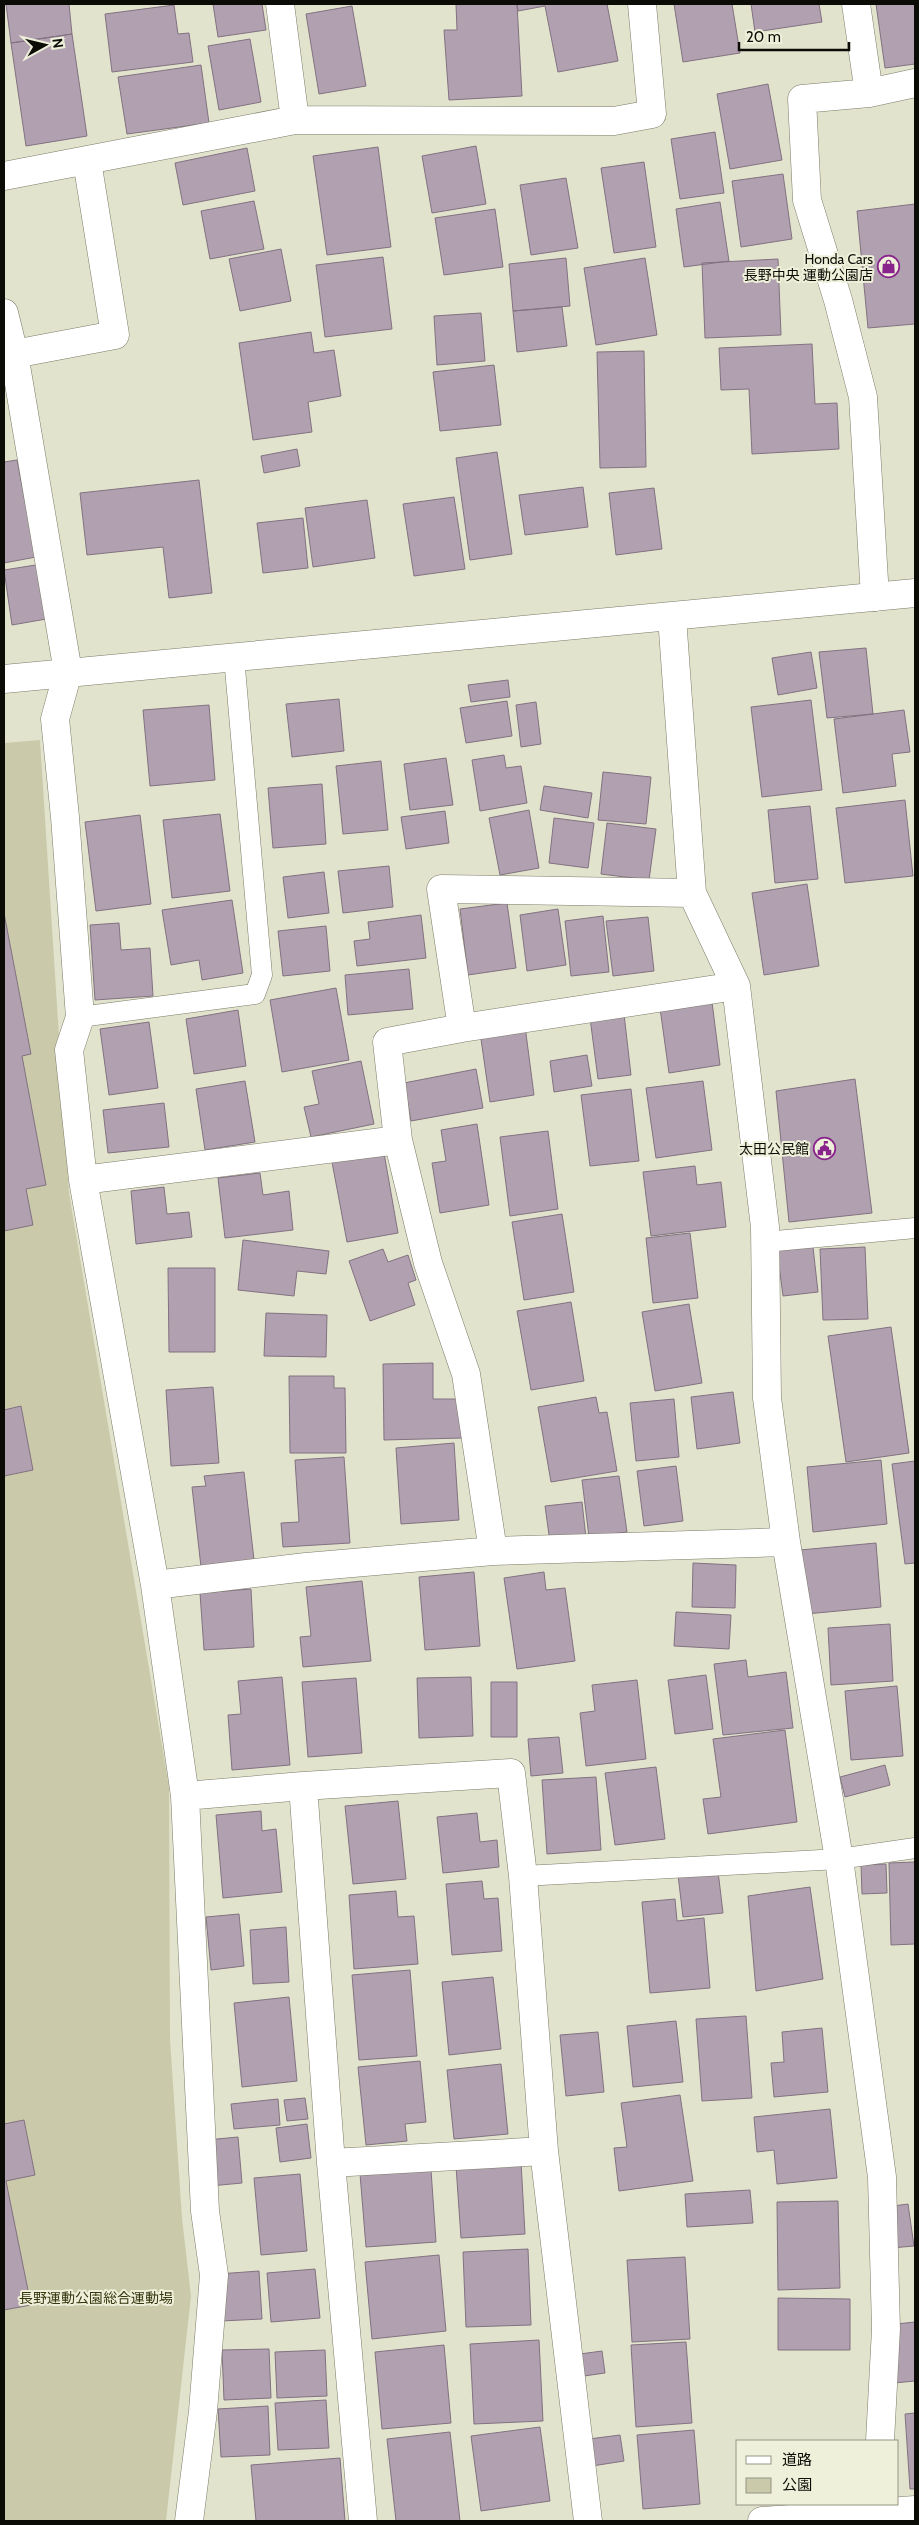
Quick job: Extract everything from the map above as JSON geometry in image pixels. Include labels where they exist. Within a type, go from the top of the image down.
[{"type":"street","points":[[280,4],[295,120]]},
{"type":"street","points":[[4,176],[295,120],[614,121],[652,114],[642,4]]},
{"type":"street","points":[[856,4],[868,92]]},
{"type":"street","points":[[875,597],[863,397],[838,300],[807,200],[802,99],[868,92],[915,83]]},
{"type":"street","points":[[14,354],[115,335],[87,161]]},
{"type":"street","points":[[4,313],[14,354],[68,672],[54,719],[65,817],[80,1017],[69,1050],[83,1180],[155,1584],[185,1796],[205,2211],[214,2275],[203,2412],[189,2521]]},
{"type":"street","points":[[4,679],[915,593]]},
{"type":"street","points":[[672,617],[692,893],[736,986],[765,1242],[767,1398],[786,1542],[839,1859],[882,2177],[886,2329],[880,2440]]},
{"type":"street","points":[[462,1028],[442,889],[692,893]]},
{"type":"street","points":[[493,1551],[466,1374],[428,1263],[398,1140],[388,1042],[462,1028],[736,986]]},
{"type":"street","points":[[83,1180],[398,1140]]},
{"type":"street","points":[[155,1584],[306,1567],[493,1551],[786,1542]]},
{"type":"street","points":[[185,1796],[303,1786],[511,1773],[523,1876],[544,2151],[588,2521]]},
{"type":"street","points":[[303,1786],[331,2163],[362,2521]]},
{"type":"street","points":[[331,2163],[544,2151]]},
{"type":"street","points":[[762,2521],[915,2510]]},
{"type":"lane","points":[[80,1017],[255,994],[262,975],[234,656]]},
{"type":"lane","points":[[765,1242],[915,1228]]},
{"type":"lane","points":[[523,1876],[839,1859],[915,1848]]},
{"type":"green space","name":"長野運動公園総合運動場","points":[[40,740],[69,1193],[169,1787],[170,2039],[182,2218],[191,2296],[166,2521],[4,2521],[4,743]]},
{"type":"building","points":[[6,4],[69,4],[72,34],[11,43]]},
{"type":"building","points":[[213,4],[262,4],[266,30],[218,37]]},
{"type":"building","points":[[456,4],[517,4],[522,96],[449,100],[444,30],[457,30]]},
{"type":"building","points":[[517,4],[607,4],[618,61],[558,72],[545,6],[518,11]]},
{"type":"building","points":[[674,4],[732,4],[740,53],[683,62]]},
{"type":"building","points":[[751,4],[819,4],[822,22],[755,32]]},
{"type":"building","points":[[876,4],[915,4],[915,64],[885,68]]},
{"type":"building","points":[[174,5],[178,34],[189,33],[193,62],[112,72],[105,14]]},
{"type":"building","points":[[352,6],[366,86],[319,94],[306,14]]},
{"type":"building","points":[[72,34],[87,136],[26,146],[11,43]]},
{"type":"building","points":[[250,39],[261,102],[219,110],[208,46]]},
{"type":"building","points":[[201,65],[209,123],[127,134],[118,77]]},
{"type":"building","points":[[768,84],[782,160],[730,169],[717,94]]},
{"type":"building","points":[[715,132],[724,193],[680,199],[671,139]]},
{"type":"building","points":[[476,146],[486,204],[432,213],[422,156]]},
{"type":"building","points":[[378,147],[391,247],[327,255],[313,156]]},
{"type":"building","points":[[247,148],[255,191],[183,205],[175,163]]},
{"type":"building","points":[[644,162],[656,247],[614,253],[601,168]]},
{"type":"building","points":[[783,174],[792,239],[741,247],[732,181]]},
{"type":"building","points":[[566,178],[578,248],[531,255],[520,185]]},
{"type":"building","points":[[254,201],[264,249],[210,259],[201,211]]},
{"type":"building","points":[[720,202],[729,261],[684,267],[676,209]]},
{"type":"building","name":"Honda Cars 長野中央 運動公園店","points":[[915,204],[915,324],[868,328],[857,211]]},
{"type":"building","points":[[495,209],[503,267],[444,275],[435,218]]},
{"type":"building","points":[[281,249],[291,301],[240,311],[229,259]]},
{"type":"building","points":[[383,257],[392,329],[325,337],[316,265]]},
{"type":"building","points":[[566,258],[570,306],[513,311],[509,264]]},
{"type":"building","points":[[645,258],[657,335],[596,345],[584,268]]},
{"type":"building","points":[[778,259],[781,335],[705,338],[702,263]]},
{"type":"building","points":[[562,307],[567,346],[517,352],[513,311]]},
{"type":"building","points":[[481,313],[485,361],[437,365],[434,316]]},
{"type":"building","points":[[311,332],[314,353],[334,350],[341,396],[308,402],[312,432],[253,440],[239,343]]},
{"type":"building","points":[[812,344],[815,404],[837,403],[839,449],[752,454],[749,389],[721,390],[719,348]]},
{"type":"building","points":[[644,351],[646,467],[600,468],[597,352]]},
{"type":"building","points":[[494,365],[501,425],[440,431],[433,372]]},
{"type":"building","points":[[297,449],[300,466],[264,473],[261,456]]},
{"type":"building","points":[[497,452],[512,554],[470,560],[456,458]]},
{"type":"building","points":[[17,460],[36,557],[4,563],[4,462]]},
{"type":"building","points":[[199,480],[212,593],[169,598],[163,547],[87,555],[80,493]]},
{"type":"building","points":[[583,487],[588,527],[525,535],[519,495]]},
{"type":"building","points":[[654,488],[662,549],[616,555],[609,493]]},
{"type":"building","points":[[454,497],[465,569],[414,576],[403,504]]},
{"type":"building","points":[[367,500],[375,558],[313,567],[305,508]]},
{"type":"building","points":[[303,518],[308,568],[263,573],[257,523]]},
{"type":"building","points":[[42,564],[52,618],[12,625],[4,570]]},
{"type":"building","points":[[866,648],[873,714],[827,718],[819,652]]},
{"type":"building","points":[[811,652],[817,688],[778,695],[772,658]]},
{"type":"building","points":[[508,680],[510,697],[471,702],[468,685]]},
{"type":"building","points":[[339,699],[344,751],[292,757],[286,704]]},
{"type":"building","points":[[811,700],[822,790],[762,797],[751,707]]},
{"type":"building","points":[[507,701],[512,736],[466,743],[460,708]]},
{"type":"building","points":[[536,702],[541,744],[521,747],[516,705]]},
{"type":"building","points":[[209,705],[215,780],[150,786],[143,710]]},
{"type":"building","points":[[904,710],[910,752],[892,754],[896,786],[843,793],[834,719]]},
{"type":"building","points":[[504,755],[506,768],[521,766],[527,803],[480,811],[472,760]]},
{"type":"building","points":[[446,758],[453,805],[410,810],[404,764]]},
{"type":"building","points":[[381,761],[388,830],[343,834],[336,766]]},
{"type":"building","points":[[603,772],[651,777],[646,824],[598,820]]},
{"type":"building","points":[[322,784],[326,844],[273,848],[268,788]]},
{"type":"building","points":[[544,786],[592,793],[588,818],[540,810]]},
{"type":"building","points":[[905,800],[913,876],[845,883],[836,808]]},
{"type":"building","points":[[810,806],[818,879],[775,883],[768,810]]},
{"type":"building","points":[[529,810],[539,868],[500,875],[489,818]]},
{"type":"building","points":[[445,811],[449,843],[406,849],[401,817]]},
{"type":"building","points":[[220,814],[230,891],[172,898],[163,820]]},
{"type":"building","points":[[140,815],[151,904],[96,911],[85,822]]},
{"type":"building","points":[[554,818],[594,823],[588,868],[549,863]]},
{"type":"building","points":[[607,823],[656,829],[649,880],[601,874]]},
{"type":"building","points":[[389,866],[393,907],[343,913],[338,871]]},
{"type":"building","points":[[324,872],[329,913],[288,918],[283,877]]},
{"type":"building","points":[[807,884],[819,966],[764,975],[752,893]]},
{"type":"building","points":[[232,900],[243,973],[202,980],[199,960],[171,965],[162,910]]},
{"type":"building","points":[[507,903],[516,968],[468,975],[460,909]]},
{"type":"building","points":[[558,909],[566,965],[527,971],[520,915]]},
{"type":"building","points":[[4,913],[31,1054],[22,1056],[46,1185],[26,1189],[33,1225],[4,1231]]},
{"type":"building","points":[[421,915],[426,958],[357,966],[354,941],[370,939],[368,922]]},
{"type":"building","points":[[603,916],[609,972],[571,976],[565,921]]},
{"type":"building","points":[[648,917],[654,971],[613,976],[606,921]]},
{"type":"building","points":[[119,923],[121,950],[150,948],[153,996],[95,1000],[90,925]]},
{"type":"building","points":[[326,926],[330,971],[283,976],[278,931]]},
{"type":"building","points":[[409,969],[413,1009],[348,1015],[345,975]]},
{"type":"building","points":[[336,988],[349,1060],[282,1072],[270,1000]]},
{"type":"building","points":[[712,1002],[720,1065],[669,1073],[660,1008]]},
{"type":"building","points":[[238,1010],[246,1066],[194,1074],[186,1019]]},
{"type":"building","points":[[624,1014],[631,1075],[598,1079],[590,1018]]},
{"type":"building","points":[[149,1022],[158,1088],[109,1095],[100,1029]]},
{"type":"building","points":[[525,1026],[534,1095],[490,1102],[480,1032]]},
{"type":"building","points":[[587,1055],[592,1086],[554,1092],[550,1061]]},
{"type":"building","points":[[361,1061],[374,1124],[311,1137],[304,1107],[319,1104],[312,1071]]},
{"type":"building","points":[[476,1069],[483,1108],[411,1121],[404,1083]]},
{"type":"building","points":[[855,1079],[872,1213],[789,1222],[776,1091]]},
{"type":"building","points":[[245,1081],[255,1142],[205,1150],[196,1089]]},
{"type":"building","points":[[703,1081],[712,1150],[656,1158],[646,1088]]},
{"type":"building","points":[[631,1089],[639,1161],[590,1166],[581,1095]]},
{"type":"building","points":[[164,1103],[169,1147],[108,1153],[103,1110]]},
{"type":"building","points":[[477,1124],[489,1205],[440,1213],[432,1163],[446,1161],[441,1130]]},
{"type":"building","points":[[548,1131],[558,1209],[510,1216],[500,1137]]},
{"type":"building","points":[[384,1153],[398,1233],[347,1242],[332,1162]]},
{"type":"building","points":[[695,1166],[697,1185],[721,1182],[726,1227],[651,1236],[643,1172]]},
{"type":"building","points":[[260,1173],[263,1195],[289,1191],[293,1230],[225,1238],[218,1178]]},
{"type":"building","points":[[164,1187],[167,1214],[189,1212],[192,1237],[136,1244],[131,1191]]},
{"type":"building","points":[[562,1214],[574,1292],[524,1300],[512,1222]]},
{"type":"building","points":[[690,1233],[698,1298],[653,1303],[646,1238]]},
{"type":"building","points":[[243,1240],[329,1251],[326,1274],[297,1271],[294,1296],[238,1290]]},
{"type":"building","points":[[813,1247],[818,1292],[783,1296],[777,1250]]},
{"type":"building","points":[[865,1247],[868,1319],[823,1320],[820,1249]]},
{"type":"building","points":[[383,1249],[388,1262],[408,1255],[416,1280],[408,1283],[415,1305],[370,1321],[349,1261]]},
{"type":"building","points":[[168,1268],[215,1268],[215,1352],[169,1352]]},
{"type":"building","points":[[571,1302],[584,1381],[531,1390],[517,1311]]},
{"type":"building","points":[[689,1304],[702,1383],[655,1391],[642,1312]]},
{"type":"building","points":[[266,1313],[327,1315],[326,1357],[264,1356]]},
{"type":"building","points":[[891,1327],[909,1453],[846,1462],[828,1336]]},
{"type":"building","points":[[433,1363],[433,1399],[461,1399],[462,1438],[384,1440],[383,1364]]},
{"type":"building","points":[[289,1376],[334,1376],[334,1388],[345,1388],[346,1453],[290,1453]]},
{"type":"building","points":[[213,1387],[219,1463],[171,1466],[166,1390]]},
{"type":"building","points":[[733,1392],[740,1443],[697,1449],[691,1397]]},
{"type":"building","points":[[596,1397],[599,1413],[607,1412],[617,1471],[551,1482],[538,1407]]},
{"type":"building","points":[[674,1399],[679,1457],[636,1461],[630,1403]]},
{"type":"building","points":[[21,1406],[33,1470],[4,1476],[4,1410]]},
{"type":"building","points":[[454,1443],[459,1520],[401,1524],[396,1448]]},
{"type":"building","points":[[344,1457],[350,1543],[283,1547],[281,1523],[299,1522],[295,1460]]},
{"type":"building","points":[[881,1460],[887,1524],[813,1532],[807,1467]]},
{"type":"building","points":[[915,1461],[915,1563],[905,1564],[892,1464]]},
{"type":"building","points":[[676,1466],[683,1521],[644,1526],[637,1471]]},
{"type":"building","points":[[244,1472],[254,1560],[201,1567],[192,1487],[206,1486],[204,1476]]},
{"type":"building","points":[[619,1476],[627,1532],[589,1537],[582,1480]]},
{"type":"building","points":[[582,1502],[586,1538],[550,1542],[545,1506]]},
{"type":"building","points":[[876,1543],[881,1607],[806,1614],[800,1550]]},
{"type":"building","points":[[693,1563],[736,1565],[735,1608],[692,1607]]},
{"type":"building","points":[[474,1572],[480,1646],[425,1650],[419,1577]]},
{"type":"building","points":[[544,1572],[546,1590],[565,1588],[575,1661],[517,1669],[504,1578]]},
{"type":"building","points":[[362,1581],[371,1661],[303,1667],[300,1637],[311,1636],[306,1587]]},
{"type":"building","points":[[251,1589],[254,1647],[204,1650],[200,1593]]},
{"type":"building","points":[[676,1612],[731,1615],[729,1649],[674,1646]]},
{"type":"building","points":[[890,1624],[893,1681],[831,1685],[828,1628]]},
{"type":"building","points":[[746,1660],[748,1677],[786,1672],[793,1728],[723,1735],[714,1664]]},
{"type":"building","points":[[706,1675],[713,1729],[675,1734],[668,1680]]},
{"type":"building","points":[[282,1677],[290,1765],[232,1770],[228,1715],[241,1714],[238,1681]]},
{"type":"building","points":[[471,1677],[473,1736],[419,1738],[417,1678]]},
{"type":"building","points":[[356,1678],[362,1753],[308,1757],[302,1682]]},
{"type":"building","points":[[637,1680],[646,1759],[586,1766],[580,1713],[595,1711],[592,1685]]},
{"type":"building","points":[[491,1682],[517,1682],[517,1737],[491,1737]]},
{"type":"building","points":[[897,1686],[903,1756],[851,1760],[845,1691]]},
{"type":"building","points":[[785,1730],[797,1822],[708,1834],[703,1799],[721,1797],[713,1739]]},
{"type":"building","points":[[559,1737],[563,1773],[531,1776],[528,1739]]},
{"type":"building","points":[[885,1765],[890,1785],[845,1797],[840,1777]]},
{"type":"building","points":[[656,1767],[665,1839],[615,1845],[605,1773]]},
{"type":"building","points":[[596,1777],[601,1850],[547,1854],[542,1780]]},
{"type":"building","points":[[398,1801],[406,1879],[353,1884],[345,1806]]},
{"type":"building","points":[[261,1811],[262,1831],[276,1829],[282,1892],[223,1898],[216,1815]]},
{"type":"building","points":[[477,1813],[480,1842],[497,1840],[499,1867],[443,1873],[437,1817]]},
{"type":"building","points":[[915,1862],[915,1944],[891,1945],[889,1863]]},
{"type":"building","points":[[886,1864],[887,1893],[862,1894],[861,1865]]},
{"type":"building","points":[[718,1871],[723,1913],[683,1917],[678,1875]]},
{"type":"building","points":[[482,1881],[484,1899],[498,1898],[502,1951],[452,1955],[446,1884]]},
{"type":"building","points":[[810,1887],[823,1979],[756,1991],[748,1896]]},
{"type":"building","points":[[396,1891],[398,1917],[414,1916],[418,1964],[354,1969],[349,1895]]},
{"type":"building","points":[[675,1899],[677,1921],[704,1918],[710,1988],[650,1993],[642,1902]]},
{"type":"building","points":[[239,1914],[244,1966],[211,1970],[206,1917]]},
{"type":"building","points":[[286,1927],[289,1982],[253,1984],[250,1930]]},
{"type":"building","points":[[410,1970],[417,2056],[359,2060],[352,1975]]},
{"type":"building","points":[[493,1977],[501,2049],[449,2055],[442,1982]]},
{"type":"building","points":[[289,1997],[297,2081],[242,2087],[234,2003]]},
{"type":"building","points":[[746,2016],[752,2098],[702,2101],[696,2019]]},
{"type":"building","points":[[676,2021],[683,2082],[633,2087],[627,2026]]},
{"type":"building","points":[[822,2028],[828,2092],[774,2097],[771,2063],[784,2062],[782,2032]]},
{"type":"building","points":[[598,2032],[604,2092],[566,2096],[560,2035]]},
{"type":"building","points":[[420,2061],[426,2122],[405,2124],[407,2141],[366,2145],[358,2067]]},
{"type":"building","points":[[501,2064],[508,2134],[454,2139],[447,2070]]},
{"type":"building","points":[[680,2095],[693,2181],[619,2191],[614,2148],[627,2147],[621,2103]]},
{"type":"building","points":[[305,2098],[308,2119],[287,2121],[284,2100]]},
{"type":"building","points":[[278,2099],[280,2125],[234,2129],[231,2104]]},
{"type":"building","points":[[830,2109],[837,2178],[777,2184],[774,2150],[757,2152],[754,2117]]},
{"type":"building","points":[[24,2120],[35,2175],[6,2181],[31,2305],[4,2310],[4,2124]]},
{"type":"building","points":[[307,2124],[311,2158],[280,2162],[276,2128]]},
{"type":"building","points":[[238,2137],[242,2183],[210,2186],[206,2140]]},
{"type":"building","points":[[521,2162],[525,2234],[461,2238],[456,2166]]},
{"type":"building","points":[[431,2170],[436,2242],[366,2247],[360,2174]]},
{"type":"building","points":[[300,2174],[307,2251],[261,2255],[254,2178]]},
{"type":"building","points":[[750,2190],[753,2223],[687,2227],[685,2194]]},
{"type":"building","points":[[838,2201],[840,2288],[778,2290],[777,2202]]},
{"type":"building","points":[[908,2204],[914,2246],[891,2248],[886,2207]]},
{"type":"building","points":[[528,2249],[531,2325],[466,2327],[463,2252]]},
{"type":"building","points":[[439,2255],[446,2331],[372,2339],[365,2262]]},
{"type":"building","points":[[685,2257],[690,2339],[632,2342],[627,2260]]},
{"type":"building","points":[[315,2269],[320,2318],[271,2322],[267,2273]]},
{"type":"building","points":[[259,2271],[262,2319],[221,2321],[218,2274]]},
{"type":"building","points":[[778,2298],[850,2299],[850,2350],[778,2350]]},
{"type":"building","points":[[915,2322],[915,2381],[894,2383],[887,2325]]},
{"type":"building","points":[[539,2340],[543,2421],[474,2424],[470,2344]]},
{"type":"building","points":[[686,2342],[692,2423],[636,2427],[631,2345]]},
{"type":"building","points":[[444,2345],[451,2423],[382,2429],[375,2352]]},
{"type":"building","points":[[269,2349],[271,2398],[224,2400],[222,2350]]},
{"type":"building","points":[[325,2350],[327,2396],[277,2398],[275,2352]]},
{"type":"building","points":[[602,2351],[605,2373],[584,2376],[580,2354]]},
{"type":"building","points":[[326,2400],[329,2448],[278,2450],[275,2403]]},
{"type":"building","points":[[268,2406],[270,2455],[221,2457],[218,2409]]},
{"type":"building","points":[[915,2413],[915,2489],[910,2489],[905,2414]]},
{"type":"building","points":[[540,2427],[550,2501],[481,2511],[471,2436]]},
{"type":"building","points":[[694,2430],[700,2504],[643,2509],[637,2435]]},
{"type":"building","points":[[450,2432],[460,2521],[396,2521],[387,2439]]},
{"type":"building","points":[[620,2435],[624,2461],[592,2466],[589,2439]]},
{"type":"building","points":[[340,2458],[345,2521],[256,2521],[251,2465]]},
{"type":"place","name":"Honda Cars 長野中央 運動公園店","points":[[889,267]]},
{"type":"place","name":"太田公民館","points":[[825,1149]]}]
